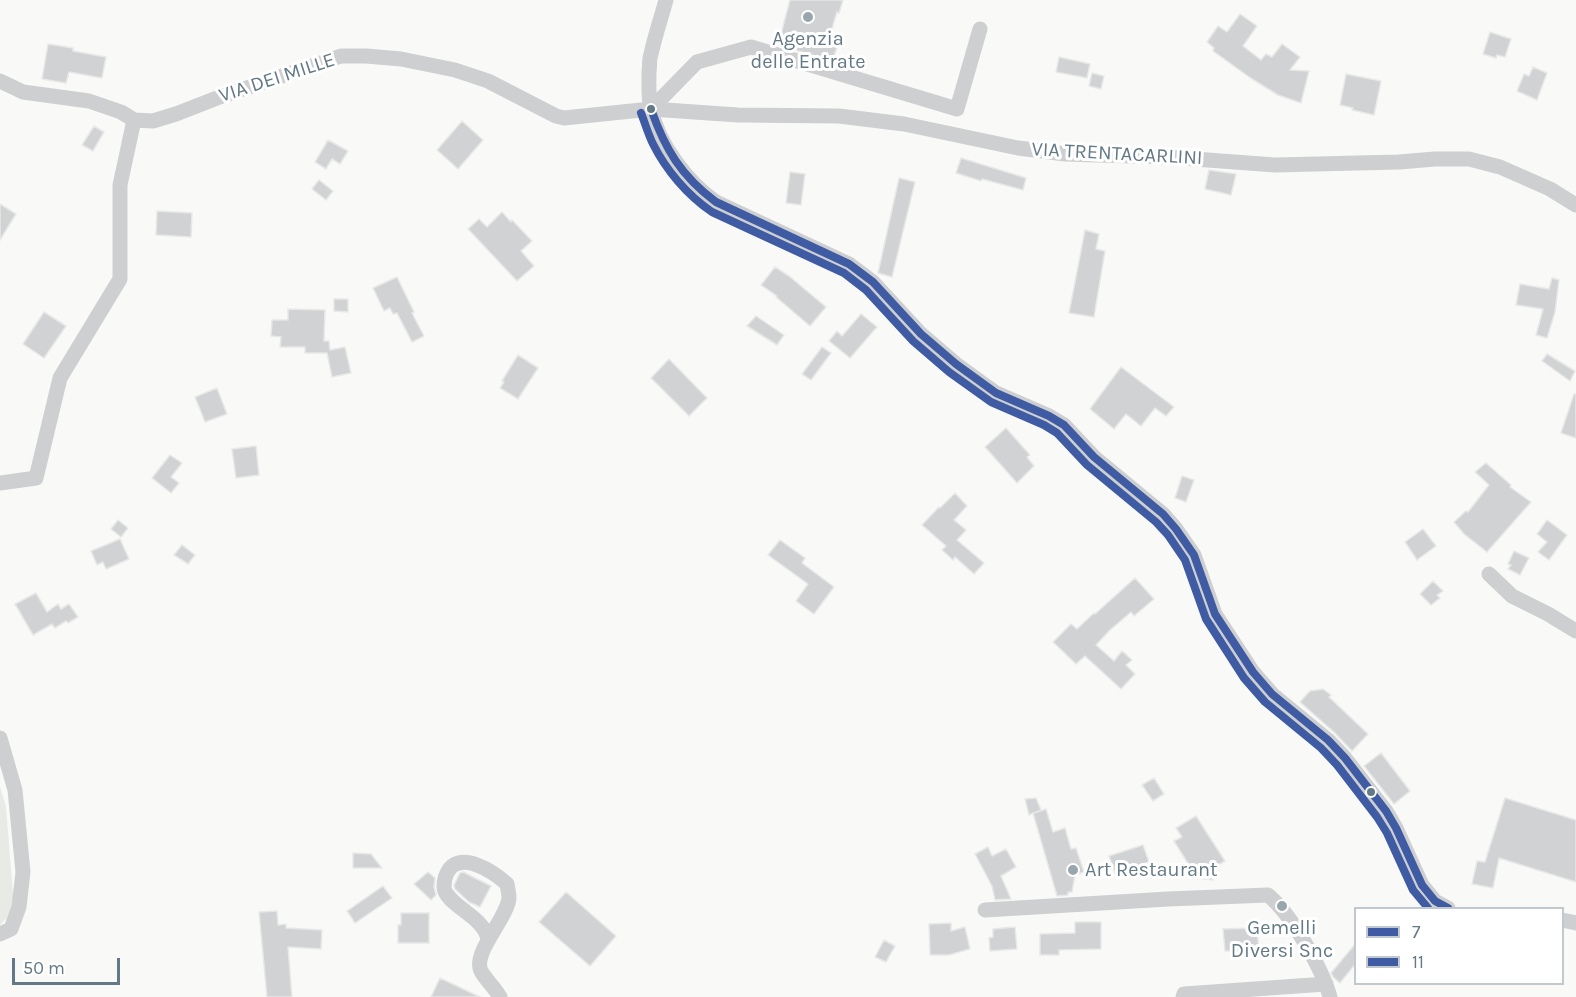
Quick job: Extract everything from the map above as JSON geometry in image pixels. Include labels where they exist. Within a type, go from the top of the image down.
[{"type":"street","points":[[666,0],[650,55],[651,109],[670,153],[703,193],[716,202],[849,264],[873,282],[921,334],[956,364],[996,393],[1064,425],[1094,457],[1163,514],[1194,555],[1215,614],[1252,672],[1272,694],[1328,740],[1345,758],[1386,811],[1422,885],[1435,901],[1445,907]]},
{"type":"street","points":[[651,109],[697,62],[751,47],[957,109],[981,29]]},
{"type":"street","name":"VIA DEI MILLE","points":[[0,81],[23,92],[89,101],[121,112],[134,120],[153,121],[341,56],[366,56],[401,59],[455,70],[488,81],[564,118],[651,109]]},
{"type":"street","name":"VIA TRENTACARLINI","points":[[651,109],[738,115],[866,118],[1018,148],[1065,154],[1167,157],[1275,165],[1469,159],[1500,167],[1550,189],[1576,205]]},
{"type":"street","points":[[0,483],[36,478],[60,378],[120,279],[120,185],[134,120]]},
{"type":"street","points":[[1489,574],[1512,596],[1576,631]]},
{"type":"street","points":[[0,738],[15,790],[23,872],[19,907],[11,929],[0,934]]},
{"type":"street","points":[[488,940],[488,934],[480,924],[446,894],[444,887],[448,870],[458,863],[471,863],[495,873],[507,885],[509,899],[479,963],[480,969],[500,997]]},
{"type":"street","points":[[985,910],[1268,895],[1277,902],[1299,933],[1328,990],[1185,994],[1183,997]]},
{"type":"shaded area","points":[[0,787],[6,807],[14,906],[0,925]]},
{"type":"building","name":"Agenzia delle Entrate","points":[[790,0],[843,0],[830,35],[838,45],[832,61],[778,45]]},
{"type":"building","points":[[1240,14],[1257,26],[1243,46],[1261,60],[1266,54],[1272,57],[1282,44],[1300,57],[1290,70],[1309,71],[1301,103],[1278,95],[1213,51],[1214,48],[1207,42],[1218,26],[1227,32]]},
{"type":"building","points":[[1490,32],[1511,39],[1505,57],[1497,55],[1496,58],[1483,54]]},
{"type":"building","points":[[48,44],[106,57],[102,78],[69,72],[66,83],[42,79]]},
{"type":"building","points":[[1059,57],[1090,64],[1087,78],[1056,72]]},
{"type":"building","points":[[1533,67],[1547,73],[1537,100],[1517,91],[1524,74],[1529,76]]},
{"type":"building","points":[[1092,73],[1104,76],[1101,89],[1089,86]]},
{"type":"building","points":[[1346,74],[1381,81],[1374,115],[1340,105]]},
{"type":"building","points":[[462,121],[483,140],[458,169],[437,150]]},
{"type":"building","points":[[94,126],[104,132],[93,151],[82,145]]},
{"type":"building","points":[[328,140],[348,151],[340,164],[332,159],[326,169],[315,162]]},
{"type":"building","points":[[961,158],[1026,178],[1023,190],[956,173]]},
{"type":"building","points":[[1209,170],[1236,174],[1231,195],[1205,189]]},
{"type":"building","points":[[790,172],[805,174],[801,205],[786,203]]},
{"type":"building","points":[[899,178],[915,182],[892,277],[878,273]]},
{"type":"building","points":[[319,180],[333,191],[326,200],[312,189]]},
{"type":"building","points":[[0,204],[16,214],[0,240]]},
{"type":"building","points":[[157,211],[192,213],[191,237],[156,235]]},
{"type":"building","points":[[502,212],[532,241],[521,251],[534,266],[517,281],[468,229],[479,219],[487,227]]},
{"type":"building","points":[[1085,230],[1099,234],[1096,249],[1105,251],[1094,317],[1069,313]]},
{"type":"building","points":[[775,267],[826,307],[810,326],[777,296],[761,285]]},
{"type":"building","points":[[397,277],[424,336],[412,342],[397,313],[393,314],[390,308],[384,311],[373,288]]},
{"type":"building","points":[[1552,278],[1559,280],[1555,312],[1547,338],[1536,335],[1543,309],[1516,305],[1520,284],[1549,289]]},
{"type":"building","points":[[334,299],[348,299],[348,312],[334,311]]},
{"type":"building","points":[[288,309],[325,310],[324,341],[329,341],[330,350],[345,347],[351,373],[332,377],[327,353],[305,353],[305,347],[280,347],[281,337],[271,336],[272,320],[288,320]]},
{"type":"building","points":[[44,312],[66,326],[44,358],[23,344]]},
{"type":"building","points":[[861,314],[877,327],[850,358],[829,341],[837,331],[842,336]]},
{"type":"building","points":[[756,316],[784,335],[777,345],[747,326]]},
{"type":"building","points":[[822,347],[831,353],[811,380],[802,374]]},
{"type":"building","points":[[1547,354],[1575,371],[1570,381],[1542,361]]},
{"type":"building","points":[[518,355],[538,368],[518,399],[500,388]]},
{"type":"building","points":[[669,359],[707,398],[689,416],[651,378]]},
{"type":"building","points":[[1121,367],[1174,407],[1166,416],[1155,408],[1141,426],[1126,414],[1114,429],[1090,409]]},
{"type":"building","points":[[217,388],[227,414],[205,422],[195,397]]},
{"type":"building","points":[[1574,394],[1576,394],[1576,438],[1561,433]]},
{"type":"building","points":[[1006,428],[1030,455],[1027,457],[1034,466],[1017,483],[985,447]]},
{"type":"building","points":[[256,446],[259,475],[236,478],[232,449]]},
{"type":"building","points":[[170,455],[182,463],[171,477],[179,483],[171,493],[152,478]]},
{"type":"building","points":[[1486,463],[1511,485],[1510,487],[1531,502],[1487,552],[1464,534],[1454,522],[1466,511],[1468,512],[1489,485],[1475,472]]},
{"type":"building","points":[[1182,476],[1194,480],[1186,502],[1175,498]]},
{"type":"building","points":[[955,493],[967,506],[954,520],[966,530],[957,540],[984,563],[974,574],[955,557],[953,560],[942,550],[946,546],[922,525]]},
{"type":"building","points":[[118,520],[128,528],[121,537],[111,529]]},
{"type":"building","points":[[1547,520],[1567,535],[1549,560],[1538,552],[1547,542],[1537,534]]},
{"type":"building","points":[[1423,529],[1436,546],[1417,560],[1405,542]]},
{"type":"building","points":[[120,539],[129,559],[106,569],[103,562],[97,565],[91,551]]},
{"type":"building","points":[[780,540],[805,558],[802,563],[834,587],[814,614],[796,601],[808,584],[768,555]]},
{"type":"building","points":[[182,545],[195,555],[188,564],[174,555]]},
{"type":"building","points":[[1514,551],[1529,558],[1520,575],[1508,569]]},
{"type":"building","points":[[1135,578],[1154,599],[1134,616],[1131,612],[1096,645],[1114,661],[1122,651],[1132,660],[1126,665],[1135,674],[1121,689],[1085,656],[1076,664],[1053,642],[1071,624],[1077,629]]},
{"type":"building","points":[[1433,581],[1443,591],[1437,595],[1440,598],[1431,605],[1420,594]]},
{"type":"building","points":[[36,593],[47,612],[58,604],[61,609],[69,604],[78,617],[55,628],[52,624],[33,635],[15,604]]},
{"type":"building","points":[[1323,689],[1368,734],[1352,751],[1300,702],[1310,691]]},
{"type":"building","points":[[1381,753],[1410,791],[1394,804],[1364,766]]},
{"type":"building","points":[[1154,778],[1164,794],[1153,801],[1142,785]]},
{"type":"building","points":[[1036,798],[1041,810],[1034,813],[1046,809],[1053,832],[1065,828],[1071,849],[1076,848],[1084,872],[1075,875],[1072,892],[1068,892],[1068,895],[1057,896],[1033,813],[1029,815],[1025,799]]},
{"type":"building","points":[[1505,798],[1576,820],[1576,882],[1499,858],[1493,888],[1472,884],[1477,861],[1485,862]]},
{"type":"building","points":[[1196,816],[1225,861],[1209,871],[1213,880],[1197,878],[1174,841],[1182,837],[1176,828]]},
{"type":"building","points":[[1143,845],[1149,862],[1115,873],[1109,856]]},
{"type":"building","points":[[988,847],[992,856],[1006,849],[1016,867],[1001,876],[1011,899],[995,900],[992,886],[975,854]]},
{"type":"building","points":[[353,853],[371,854],[382,868],[353,868]]},
{"type":"building","points":[[428,872],[435,878],[436,895],[431,900],[414,884]]},
{"type":"building","points":[[463,872],[491,886],[480,907],[469,902],[455,889],[454,885],[460,873]]},
{"type":"building","points":[[383,886],[392,898],[355,923],[347,911]]},
{"type":"building","points":[[566,892],[616,936],[590,966],[539,922]]},
{"type":"building","points":[[277,911],[278,925],[286,924],[286,928],[322,930],[321,949],[288,947],[292,997],[267,997],[259,912]]},
{"type":"building","points":[[401,913],[429,913],[429,943],[398,943]]},
{"type":"building","points":[[1075,922],[1101,922],[1101,949],[1059,950],[1059,955],[1040,955],[1040,934],[1075,933]]},
{"type":"building","points":[[951,923],[951,931],[965,927],[970,949],[949,955],[930,955],[929,924]]},
{"type":"building","points":[[1015,927],[1017,949],[990,951],[989,938],[993,937],[993,929]]},
{"type":"building","points":[[1257,928],[1259,951],[1225,951],[1223,929]]},
{"type":"building","points":[[884,940],[895,946],[886,962],[875,957]]},
{"type":"building","points":[[1354,945],[1354,966],[1340,983],[1331,973]]},
{"type":"building","points":[[440,978],[480,997],[431,997]]},
{"type":"transit line","name":"7","points":[[651,109],[662,137],[676,161],[693,182],[716,202],[849,264],[873,282],[921,334],[956,364],[996,393],[1064,425],[1094,457],[1163,514],[1194,555],[1215,614],[1253,672],[1272,694],[1328,740],[1345,758],[1386,811],[1422,885],[1435,901],[1446,907]]},
{"type":"transit line","name":"11","points":[[641,113],[651,140],[664,163],[686,190],[703,205],[712,212],[844,273],[866,290],[913,341],[949,372],[991,402],[1057,433],[1087,465],[1156,522],[1185,560],[1206,619],[1244,678],[1265,702],[1321,748],[1337,765],[1377,817],[1387,833],[1413,890],[1427,907]]},
{"type":"place","name":"Agenzia delle Entrate","points":[[808,17]]},
{"type":"place","name":"Art Restaurant","points":[[1073,870]]},
{"type":"place","name":"Gemelli Diversi Snc","points":[[1282,906]]}]
